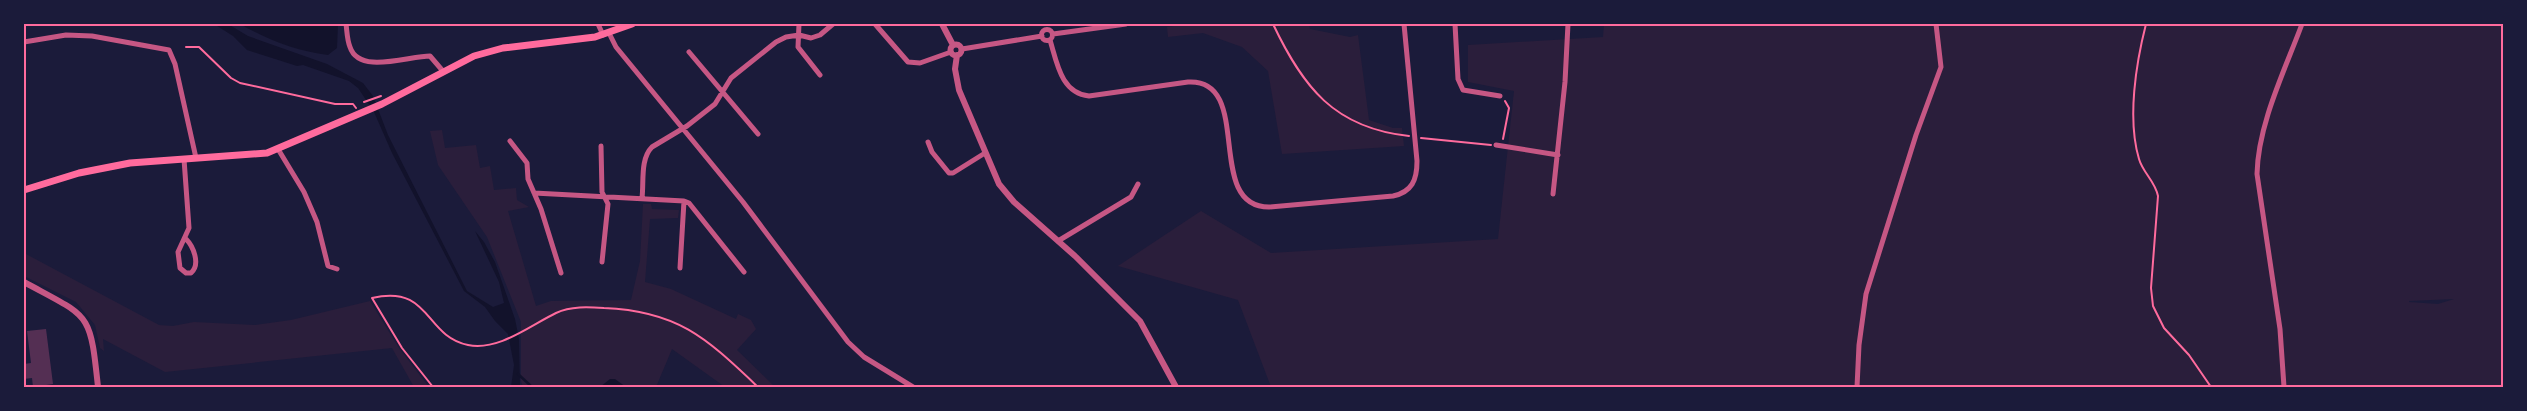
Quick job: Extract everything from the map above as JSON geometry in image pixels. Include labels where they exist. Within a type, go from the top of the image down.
[{"type":"main road","points":[[24,190],[79,173],[130,164],[250,154],[278,149],[382,104],[416,87],[442,70],[487,52],[606,34],[632,24]]},
{"type":"street","points":[[346,24],[352,52],[360,60],[370,63],[430,56],[442,70]]},
{"type":"street","points":[[598,24],[742,202],[848,342],[864,356],[913,387]]},
{"type":"street","points":[[799,24],[798,47],[820,75]]},
{"type":"street","points":[[642,198],[647,152],[716,104],[731,78],[776,42],[786,37],[799,35],[811,38],[820,35],[833,24]]},
{"type":"street","points":[[875,24],[908,62],[920,63],[962,49],[1042,36]]},
{"type":"street","points":[[942,24],[954,51],[959,90],[985,153],[1005,193],[1116,295],[1140,322],[1176,387]]},
{"type":"street","points":[[1042,36],[1045,30],[1043,24]]},
{"type":"street","points":[[1053,34],[1125,24]]},
{"type":"street","points":[[1053,34],[1050,40],[1064,82],[1081,96],[1188,82],[1204,83],[1210,86],[1216,92],[1223,108],[1240,191],[1249,202],[1257,206],[1269,207],[1403,193],[1408,190],[1416,179],[1416,137],[1404,24]]},
{"type":"street","points":[[1455,24],[1458,79],[1463,90],[1500,96]]},
{"type":"street","points":[[1554,194],[1565,82],[1568,24]]},
{"type":"street","points":[[1857,387],[1859,345],[1866,294],[1916,134],[1937,84],[1941,67],[1936,24]]},
{"type":"street","points":[[2284,387],[2280,329],[2257,174],[2257,160],[2263,131],[2302,24]]},
{"type":"street","points":[[1045,30],[1049,30],[1053,34]]},
{"type":"street","points":[[24,42],[66,35],[92,36],[164,48],[172,54],[196,158]]},
{"type":"street","points":[[1042,36],[1045,40],[1050,40]]},
{"type":"street","points":[[689,52],[758,134]]},
{"type":"street","points":[[510,141],[527,164],[528,180],[561,273]]},
{"type":"street","points":[[928,142],[932,152],[949,173],[953,173],[985,153]]},
{"type":"street","points":[[1496,145],[1558,155]]},
{"type":"street","points":[[601,146],[602,192],[608,204],[602,262]]},
{"type":"street","points":[[278,149],[304,192],[317,222],[328,266],[337,269]]},
{"type":"street","points":[[184,159],[189,228],[186,239],[178,252],[180,268],[186,273],[191,273],[195,265],[194,246],[186,239]]},
{"type":"street","points":[[1058,241],[1131,197],[1138,184]]},
{"type":"street","points":[[534,193],[684,201],[689,203],[744,272]]},
{"type":"street","points":[[680,268],[684,201]]},
{"type":"street","points":[[24,282],[71,306],[86,321],[92,337],[98,387]]},
{"type":"path","points":[[1273,24],[1296,69],[1310,88],[1330,106],[1358,123],[1389,133],[1496,145],[1504,138],[1508,108],[1500,96]]},
{"type":"path","points":[[2146,24],[2139,53],[2134,125],[2135,145],[2140,161],[2156,187],[2158,196],[2151,288],[2153,306],[2164,328],[2189,355],[2211,387]]},
{"type":"path","points":[[186,47],[199,47],[231,78],[240,83],[335,104],[352,104],[357,108]]},
{"type":"path","points":[[364,102],[379,96]]},
{"type":"path","points":[[433,387],[402,348],[372,298],[388,294],[412,299],[451,337],[466,345],[483,346],[521,333],[568,309],[584,307],[634,309],[648,312],[690,329],[709,342],[758,387]]},
{"type":"shaded area","points":[[214,24],[228,24],[248,36],[327,64],[363,83],[373,96],[388,135],[467,291],[493,307],[504,303],[499,282],[475,231],[484,242],[495,262],[515,319],[519,339],[520,387],[511,387],[514,365],[508,334],[485,307],[464,291],[392,153],[374,112],[358,88],[349,81],[303,65],[297,66],[247,50],[233,36]]},
{"type":"shaded area","points":[[240,24],[338,24],[337,48],[328,55],[305,51],[272,40]]},
{"type":"shaded area","points":[[1186,24],[1309,24],[1310,29],[1350,37],[1358,35],[1369,120],[1393,128],[1402,128],[1404,146],[1282,154],[1268,71],[1242,47],[1203,33],[1168,37],[1167,27]]},
{"type":"shaded area","points":[[1604,24],[2503,24],[2503,387],[1271,387],[1238,300],[1118,266],[1201,211],[1271,253],[1498,239],[1514,91],[1468,82],[1468,45],[1603,37]],"holes":[[[2454,299],[2438,304],[2409,302],[2409,301]]]},
{"type":"shaded area","points":[[442,130],[445,148],[476,145],[480,168],[490,166],[494,190],[516,188],[517,200],[529,207],[508,211],[536,306],[551,301],[631,300],[640,261],[643,204],[651,204],[652,209],[679,210],[678,218],[650,219],[645,282],[671,289],[736,319],[738,314],[751,320],[756,329],[737,350],[775,387],[725,387],[672,349],[656,387],[523,387],[521,381],[521,322],[487,237],[438,165],[430,131]]},
{"type":"shaded area","points":[[24,253],[159,325],[173,326],[194,322],[255,325],[291,320],[370,301],[399,348],[429,387],[414,387],[392,348],[165,372],[103,339],[104,351],[100,348],[95,325],[76,302],[24,276]]},
{"type":"shaded area","points":[[610,379],[615,379],[626,387],[600,387]]},
{"type":"building","points":[[46,329],[53,384],[33,387],[32,378],[24,379],[24,364],[31,363],[27,331]]},
{"type":"waterway","points":[[518,374],[532,387]]}]
